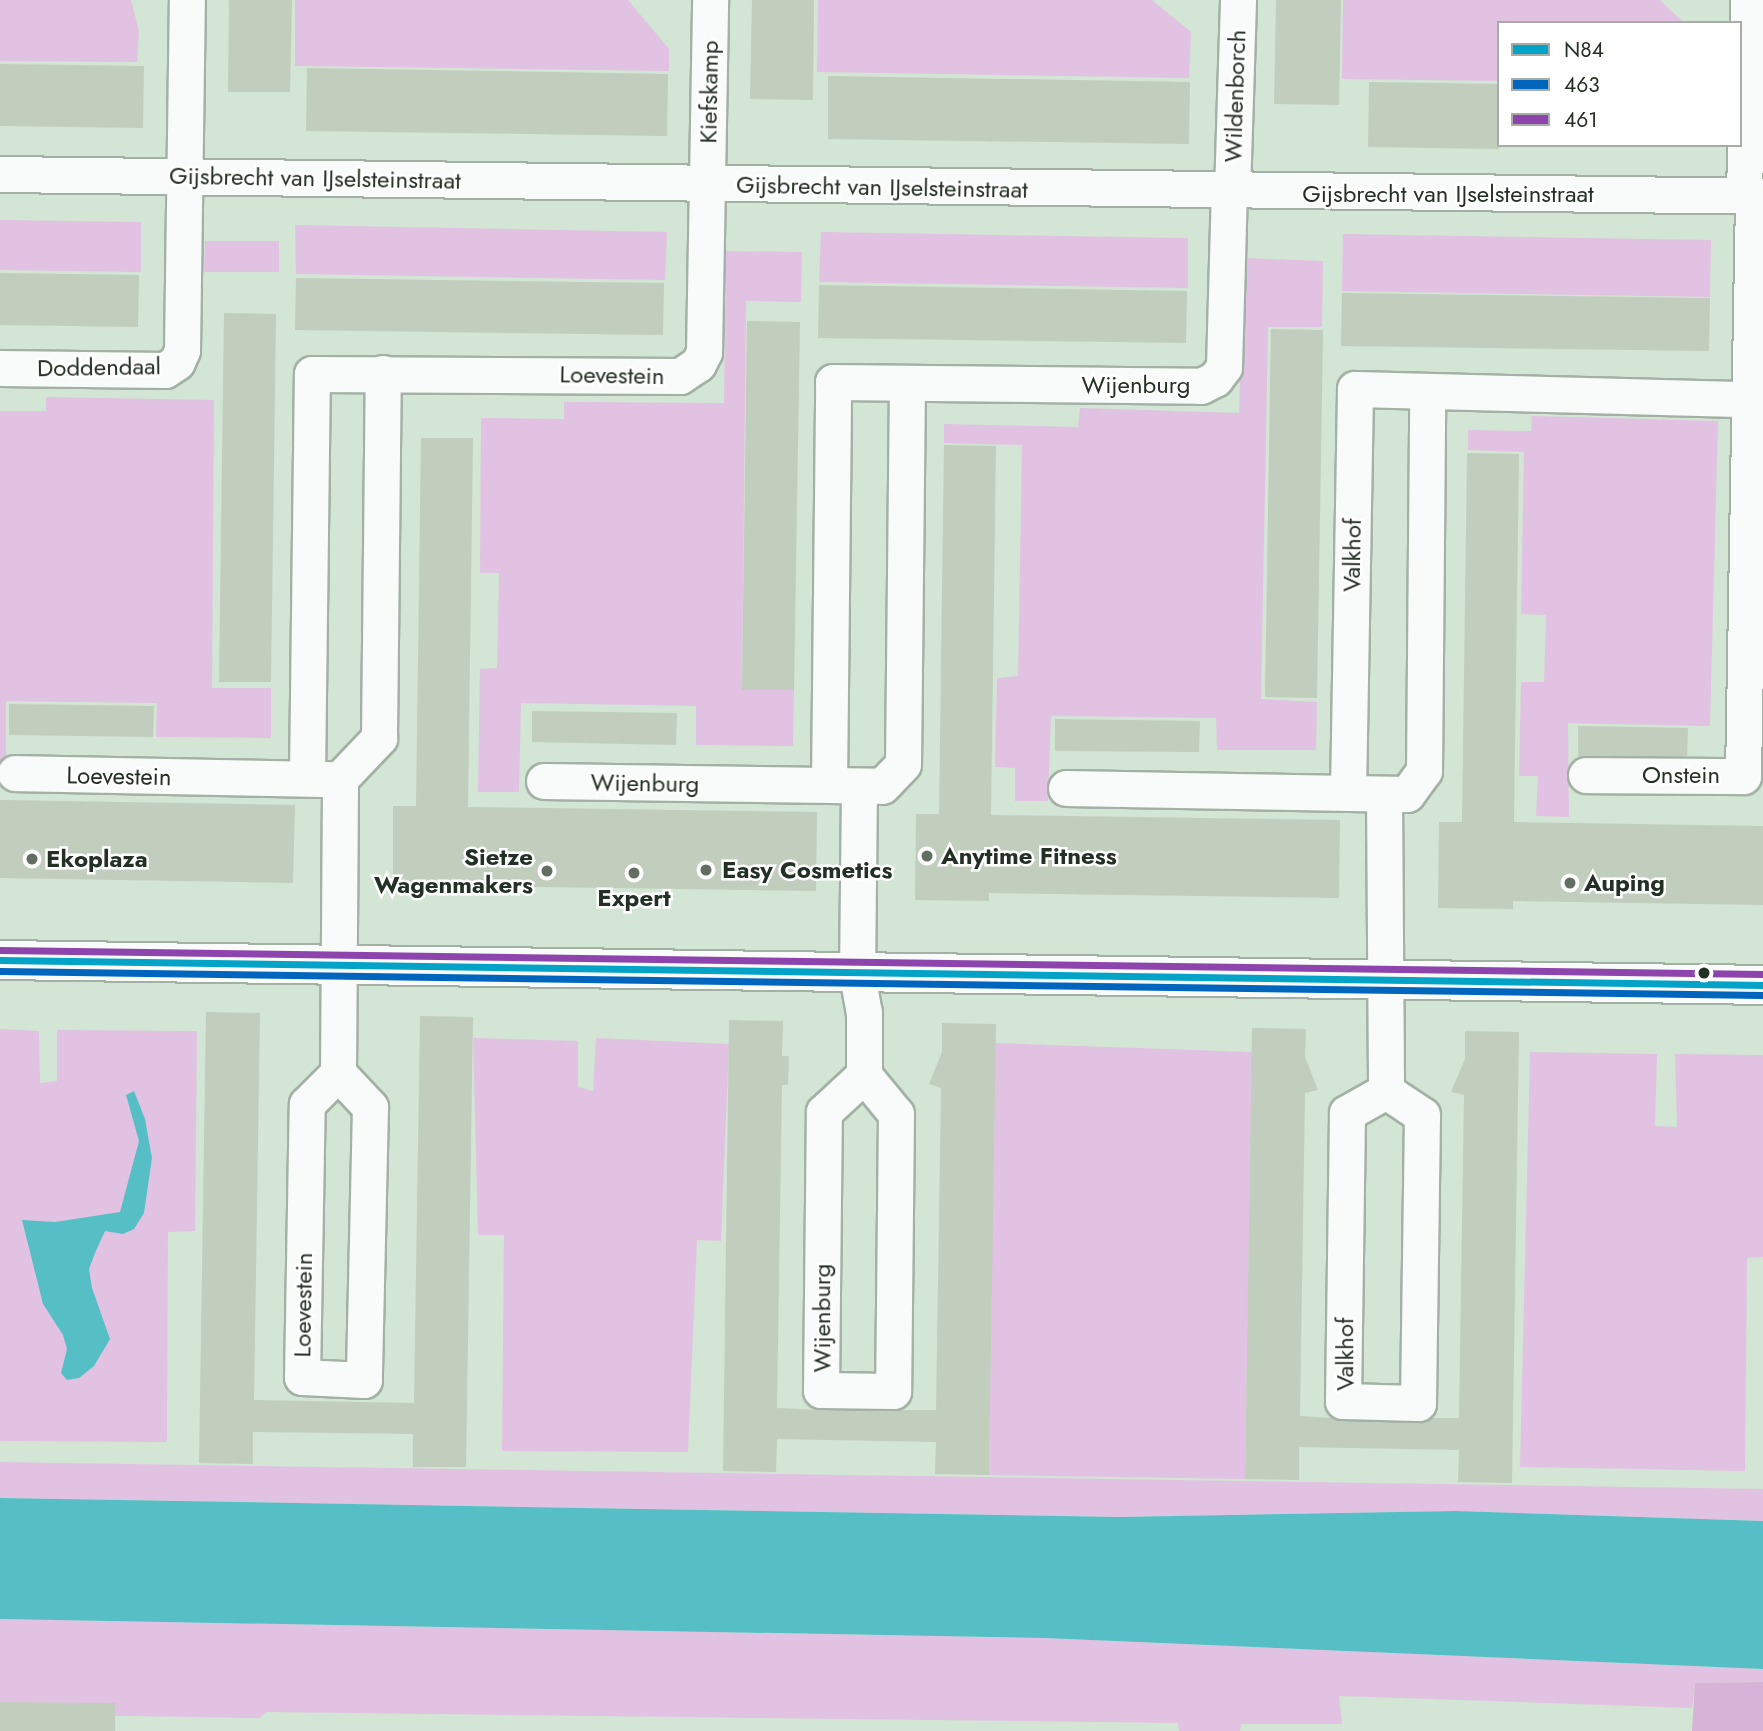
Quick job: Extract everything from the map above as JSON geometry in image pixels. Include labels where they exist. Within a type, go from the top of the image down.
[{"type":"street","points":[[184,176],[187,0]]},
{"type":"street","name":"Kiefskamp","points":[[707,184],[710,0]]},
{"type":"street","name":"Wildenborch","points":[[1231,192],[1238,0]]},
{"type":"street","name":"Onstein","points":[[1586,775],[1743,776],[1753,196],[1748,0]]},
{"type":"street","name":"Gijsbrecht van IJselsteinstraat","points":[[0,174],[1231,192],[1753,196]]},
{"type":"street","name":"Doddendaal","points":[[0,368],[165,370],[177,362],[182,350],[184,176]]},
{"type":"street","name":"Loevestein","points":[[338,1073],[307,1104],[302,1377],[365,1380],[370,1107],[338,1073],[338,966],[323,778],[313,374],[680,376],[698,364],[704,352],[707,184]]},
{"type":"street","name":"Wijenburg","points":[[864,1074],[824,1112],[821,1390],[893,1391],[896,1114],[864,1074],[864,1012],[857,974],[844,786],[833,382],[1201,386],[1215,379],[1224,367],[1231,192]]},
{"type":"street","points":[[323,778],[379,738],[383,373]]},
{"type":"street","name":"Wijenburg","points":[[544,781],[882,786],[903,764],[907,383]]},
{"type":"street","name":"Valkhof","points":[[1348,793],[1356,389],[1749,399]]},
{"type":"street","points":[[1066,788],[1407,794],[1424,771],[1427,391]]},
{"type":"street","name":"Loevestein","points":[[15,774],[323,778]]},
{"type":"street","points":[[1384,794],[1386,1091]]},
{"type":"street","points":[[0,960],[1386,982],[1763,985]]},
{"type":"street","name":"Valkhof","points":[[1386,1091],[1422,1115],[1418,1403],[1343,1401],[1348,1113],[1386,1091]]},
{"type":"shaded area","points":[[0,0],[131,0],[139,31],[137,62],[0,61]]},
{"type":"shaded area","points":[[295,0],[628,0],[669,49],[669,71],[295,66]]},
{"type":"shaded area","points":[[818,0],[1152,0],[1191,32],[1189,78],[817,72]]},
{"type":"shaded area","points":[[1343,0],[1660,0],[1682,21],[1497,21],[1497,81],[1342,79]]},
{"type":"shaded area","points":[[0,220],[141,222],[141,272],[0,270]]},
{"type":"shaded area","points":[[295,225],[667,232],[665,280],[296,274]]},
{"type":"shaded area","points":[[821,232],[1188,238],[1188,288],[819,282]]},
{"type":"shaded area","points":[[1343,234],[1711,240],[1710,297],[1342,291]]},
{"type":"shaded area","points":[[205,241],[279,241],[279,272],[204,272]]},
{"type":"shaded area","points":[[726,251],[802,252],[801,302],[746,301],[742,689],[794,690],[793,746],[696,745],[696,706],[521,703],[519,792],[478,792],[480,669],[497,668],[499,573],[480,573],[481,418],[564,419],[564,402],[724,403]]},
{"type":"shaded area","points":[[1244,258],[1323,261],[1322,327],[1268,327],[1261,699],[1317,702],[1316,750],[1217,750],[1216,718],[1051,716],[1048,801],[1015,801],[1015,768],[995,767],[997,678],[1018,676],[1022,445],[944,443],[944,424],[1078,427],[1080,408],[1239,413]]},
{"type":"shaded area","points":[[46,397],[214,400],[212,688],[271,688],[271,738],[156,737],[157,703],[6,701],[6,786],[0,786],[0,411],[46,411]]},
{"type":"shaded area","points":[[1532,416],[1718,421],[1710,726],[1568,723],[1569,817],[1536,816],[1538,776],[1519,776],[1521,682],[1544,682],[1546,615],[1521,614],[1524,452],[1468,450],[1468,430],[1531,431]]},
{"type":"shaded area","points":[[0,1029],[39,1031],[40,1083],[57,1081],[57,1030],[197,1031],[195,1231],[168,1232],[167,1442],[0,1441]]},
{"type":"shaded area","points":[[473,1038],[578,1041],[578,1087],[593,1091],[596,1038],[729,1044],[721,1241],[697,1240],[688,1452],[502,1451],[504,1235],[478,1235]]},
{"type":"shaded area","points":[[995,1043],[1252,1052],[1245,1479],[989,1475]]},
{"type":"shaded area","points":[[1530,1052],[1657,1054],[1655,1126],[1677,1127],[1675,1054],[1763,1055],[1763,1257],[1747,1258],[1745,1471],[1520,1467]]},
{"type":"shaded area","points":[[0,1462],[1763,1489],[1763,1521],[1455,1511],[1119,1517],[0,1498]]},
{"type":"shaded area","points":[[0,1619],[1044,1638],[1763,1669],[1763,1682],[1695,1683],[1692,1708],[1339,1696],[1342,1724],[1241,1724],[1240,1731],[1179,1731],[1178,1723],[266,1712],[260,1718],[0,1714]]},
{"type":"shaded area","points":[[1763,1682],[1763,1731],[1692,1731],[1695,1683]]},
{"type":"water","points":[[134,1091],[145,1119],[152,1158],[144,1213],[134,1229],[123,1234],[105,1231],[89,1269],[92,1288],[110,1339],[94,1366],[79,1378],[67,1380],[61,1373],[67,1349],[63,1335],[43,1304],[22,1220],[55,1222],[120,1212],[139,1141],[126,1095]]},
{"type":"water","points":[[0,1498],[1119,1517],[1455,1511],[1763,1521],[1763,1669],[1044,1638],[0,1619]]},
{"type":"building","points":[[229,0],[292,0],[290,92],[228,92]]},
{"type":"building","points":[[752,0],[814,0],[813,100],[750,99]]},
{"type":"building","points":[[1276,0],[1341,0],[1339,105],[1274,104]]},
{"type":"building","points":[[0,64],[144,66],[143,128],[0,126]]},
{"type":"building","points":[[307,68],[668,74],[667,136],[306,131]]},
{"type":"building","points":[[828,76],[1190,82],[1189,144],[828,139]]},
{"type":"building","points":[[1369,82],[1497,84],[1499,149],[1368,147]]},
{"type":"building","points":[[0,273],[139,275],[138,327],[0,325]]},
{"type":"building","points":[[296,278],[664,283],[663,335],[295,330]]},
{"type":"building","points":[[819,285],[1187,291],[1186,343],[818,338]]},
{"type":"building","points":[[1342,293],[1710,298],[1709,351],[1341,346]]},
{"type":"building","points":[[224,313],[276,314],[271,682],[219,682]]},
{"type":"building","points":[[747,321],[800,322],[794,690],[742,690]]},
{"type":"building","points":[[1271,329],[1323,330],[1317,698],[1265,697]]},
{"type":"building","points":[[421,438],[473,438],[468,807],[817,812],[816,891],[467,886],[467,893],[393,892],[393,806],[416,806]]},
{"type":"building","points":[[944,445],[996,446],[991,815],[1340,820],[1339,898],[989,893],[989,901],[915,900],[916,814],[939,814]]},
{"type":"building","points":[[1467,453],[1519,454],[1514,822],[1763,826],[1763,905],[1513,901],[1513,909],[1438,908],[1439,822],[1462,822]]},
{"type":"building","points":[[9,704],[154,706],[153,737],[9,735]]},
{"type":"building","points":[[532,711],[677,713],[676,745],[532,742]]},
{"type":"building","points":[[1055,719],[1200,721],[1199,752],[1055,751]]},
{"type":"building","points":[[1578,726],[1688,728],[1687,756],[1578,757]]},
{"type":"building","points":[[0,800],[295,805],[293,883],[0,878]]},
{"type":"building","points":[[206,1012],[260,1013],[254,1400],[414,1403],[420,1016],[473,1017],[466,1467],[413,1467],[413,1434],[253,1432],[253,1464],[199,1463]]},
{"type":"building","points":[[729,1020],[783,1021],[782,1056],[789,1056],[788,1085],[782,1085],[777,1408],[821,1410],[936,1410],[941,1088],[929,1084],[942,1052],[942,1023],[996,1024],[989,1475],[935,1474],[936,1442],[777,1439],[776,1472],[723,1471]]},
{"type":"building","points":[[1252,1028],[1306,1029],[1305,1057],[1318,1090],[1305,1093],[1300,1416],[1417,1423],[1431,1418],[1459,1418],[1464,1095],[1451,1092],[1465,1059],[1465,1031],[1519,1032],[1512,1483],[1458,1482],[1459,1450],[1299,1447],[1299,1480],[1245,1479]]},
{"type":"building","points":[[0,1702],[115,1703],[115,1731],[0,1731]]},
{"type":"transit line","name":"461","points":[[0,950],[1763,974]]},
{"type":"transit line","name":"N84","points":[[0,960],[1763,985]]},
{"type":"transit line","name":"463","points":[[0,971],[1763,995]]},
{"type":"place","name":"Anytime Fitness","points":[[927,856]]},
{"type":"place","name":"Ekoplaza","points":[[32,859]]},
{"type":"place","name":"Easy Cosmetics","points":[[706,870]]},
{"type":"place","name":"Sietze Wagenmakers","points":[[547,871]]},
{"type":"place","name":"Expert","points":[[634,873]]},
{"type":"place","name":"Auping","points":[[1570,883]]}]
